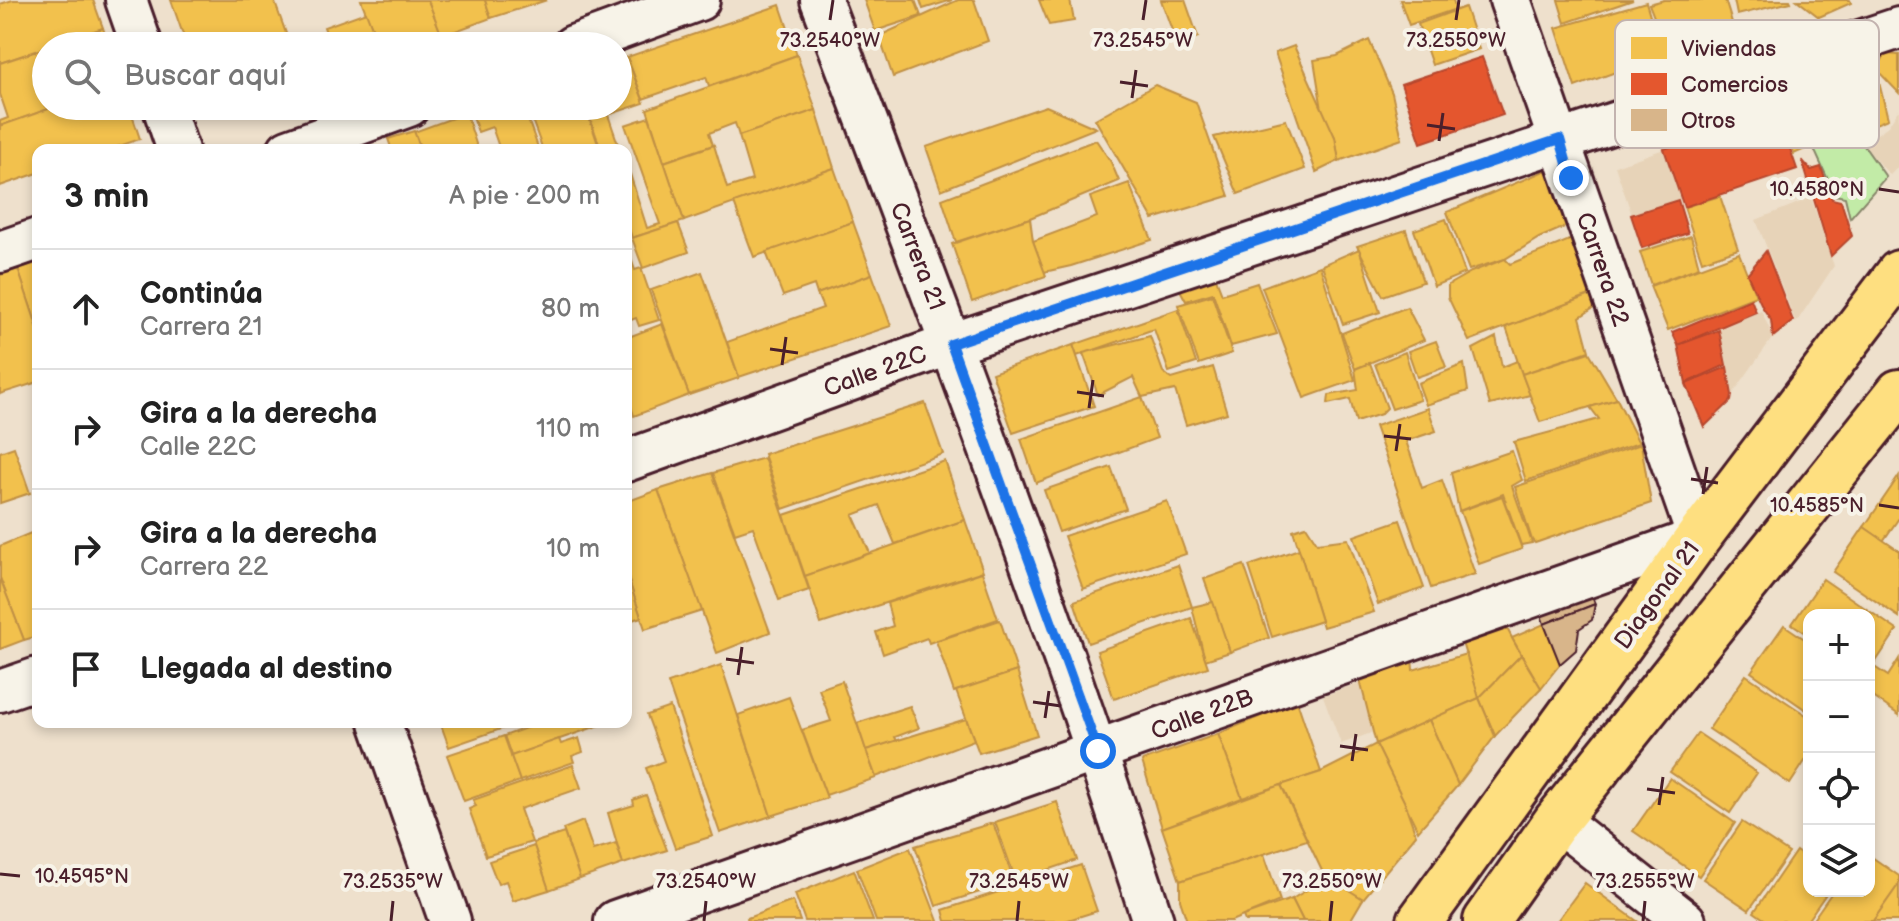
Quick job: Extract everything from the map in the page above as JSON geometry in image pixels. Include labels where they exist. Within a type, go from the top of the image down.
[{"type":"highway","name":"Diagonal 21","points":[[1420,921],[1698,538],[1899,273]]},
{"type":"highway","points":[[1486,921],[1557,820],[1899,392]]},
{"type":"street","points":[[126,0],[137,32]]},
{"type":"street","points":[[611,32],[699,0]]},
{"type":"street","name":"Carrera 21","points":[[821,0],[951,344],[1098,751],[1153,921]]},
{"type":"street","name":"Carrera 22","points":[[1510,0],[1698,538]]},
{"type":"street","name":"Calle 22C","points":[[1879,35],[1899,28]]},
{"type":"street","points":[[168,120],[176,144]]},
{"type":"street","points":[[304,144],[370,120]]},
{"type":"street","name":"Calle 22C","points":[[632,459],[951,344],[1615,121]]},
{"type":"street","points":[[0,252],[32,241]]},
{"type":"street","name":"Calle 22B","points":[[615,921],[1698,538]]},
{"type":"street","points":[[0,691],[32,680]]},
{"type":"street","points":[[382,728],[450,921]]},
{"type":"street","points":[[1557,820],[1685,921]]},
{"type":"shaded area","points":[[1899,109],[1899,166],[1890,175],[1865,148],[1879,148],[1879,133],[1888,126]]},
{"type":"shaded area","points":[[1664,149],[1682,198],[1632,215],[1615,166]]},
{"type":"shaded area","points":[[1811,198],[1834,266],[1796,323],[1756,220]]},
{"type":"shaded area","points":[[1761,310],[1773,337],[1732,395],[1719,330]]},
{"type":"shaded area","points":[[1392,672],[1409,719],[1341,744],[1323,696]]},
{"type":"green space","points":[[1865,148],[1886,177],[1850,218],[1845,197],[1835,195],[1814,149]]},
{"type":"building: Viviendas","points":[[13,0],[93,0],[103,28],[91,32],[32,32],[32,52],[0,63],[0,4]]},
{"type":"building: Viviendas","points":[[171,0],[274,0],[285,32],[182,32]]},
{"type":"building: Viviendas","points":[[361,0],[428,0],[440,32],[374,32]]},
{"type":"building: Viviendas","points":[[428,0],[485,0],[491,18],[453,32],[440,32]]},
{"type":"building: Viviendas","points":[[485,0],[547,0],[491,18]]},
{"type":"building: Viviendas","points":[[864,0],[915,0],[921,16],[875,31]]},
{"type":"building: Viviendas","points":[[920,0],[952,0],[923,9]]},
{"type":"building: Viviendas","points":[[958,0],[974,0],[988,41],[893,77],[879,36]]},
{"type":"building: Viviendas","points":[[1039,0],[1070,0],[1074,21],[1049,25]]},
{"type":"building: Viviendas","points":[[1161,0],[1185,0],[1198,37],[1177,44]]},
{"type":"building: Viviendas","points":[[1400,0],[1453,0],[1456,9],[1409,25]]},
{"type":"building: Viviendas","points":[[1558,0],[1633,0],[1565,23]]},
{"type":"building: Viviendas","points":[[1664,0],[1725,0],[1731,20],[1655,20],[1649,4]]},
{"type":"building: Viviendas","points":[[1734,0],[1790,0],[1791,2],[1737,15]]},
{"type":"building: Viviendas","points":[[1797,0],[1850,0],[1851,3],[1819,17]]},
{"type":"building: Viviendas","points":[[1646,2],[1651,20],[1615,20],[1615,72],[1575,87],[1556,28]]},
{"type":"building: Viviendas","points":[[780,5],[797,55],[709,86],[706,77],[643,99],[632,70],[632,55]]},
{"type":"building: Viviendas","points":[[1465,7],[1479,49],[1432,65],[1418,24]]},
{"type":"building: Viviendas","points":[[366,12],[374,32],[326,32],[324,27]]},
{"type":"building: Viviendas","points":[[1369,40],[1392,93],[1402,139],[1339,161],[1335,137],[1323,116],[1314,60],[1337,56]]},
{"type":"building: Viviendas","points":[[1294,46],[1335,137],[1339,161],[1316,172],[1275,53]]},
{"type":"building: Viviendas","points":[[32,53],[32,115],[0,126],[0,121],[8,118],[0,94],[0,63]]},
{"type":"building: Viviendas","points":[[1886,54],[1899,55],[1899,93],[1879,72],[1879,64]]},
{"type":"building: Viviendas","points":[[797,55],[816,110],[739,136],[735,123],[709,133],[713,145],[664,162],[647,109]]},
{"type":"building: Viviendas","points":[[632,71],[644,103],[632,107]]},
{"type":"building: Viviendas","points":[[1879,82],[1888,119],[1879,123]]},
{"type":"building: Viviendas","points":[[1155,85],[1196,102],[1229,196],[1153,219],[1095,119]]},
{"type":"building: Viviendas","points":[[1046,106],[1096,128],[941,190],[926,147]]},
{"type":"building: Viviendas","points":[[816,110],[834,168],[684,221],[664,162],[714,145],[727,188],[752,180],[739,136]]},
{"type":"building: Viviendas","points":[[32,115],[32,120],[134,120],[140,139],[125,144],[32,144],[32,175],[0,186],[0,126]]},
{"type":"building: Viviendas","points":[[649,117],[684,221],[632,238],[632,180],[647,228],[660,224],[625,125]]},
{"type":"building: Viviendas","points":[[447,120],[468,120],[476,144],[419,144],[414,132]]},
{"type":"building: Viviendas","points":[[474,120],[528,120],[537,144],[498,144],[492,127],[478,132]]},
{"type":"building: Viviendas","points":[[532,120],[590,120],[598,144],[541,144]]},
{"type":"building: Viviendas","points":[[591,120],[610,120],[618,144],[599,144]]},
{"type":"building: Viviendas","points":[[1286,120],[1305,169],[1238,194],[1214,137]]},
{"type":"building: Viviendas","points":[[414,131],[419,144],[390,144],[388,139]]},
{"type":"building: Viviendas","points":[[1096,140],[1119,181],[1030,218],[956,242],[942,199]]},
{"type":"building: Viviendas","points":[[1792,148],[1808,148],[1794,154]]},
{"type":"building: Viviendas","points":[[1556,166],[1561,213],[1574,223],[1539,238],[1505,259],[1469,270],[1447,212]]},
{"type":"building: Viviendas","points":[[834,168],[853,222],[754,257],[734,203]]},
{"type":"building: Viviendas","points":[[1129,183],[1152,240],[1044,272],[1033,241],[1097,217],[1090,197]]},
{"type":"building: Viviendas","points":[[1720,196],[1738,249],[1702,261],[1684,207]]},
{"type":"building: Viviendas","points":[[1030,218],[1033,241],[1046,276],[972,302],[952,244]]},
{"type":"building: Viviendas","points":[[1446,219],[1465,273],[1434,286],[1414,230]]},
{"type":"building: Viviendas","points":[[853,222],[872,274],[817,294],[814,285],[783,296],[766,252]]},
{"type":"building: Viviendas","points":[[678,223],[689,252],[643,268],[632,238]]},
{"type":"building: Viviendas","points":[[1406,230],[1423,282],[1383,296],[1357,246]]},
{"type":"building: Viviendas","points":[[1691,236],[1699,267],[1651,285],[1640,252]]},
{"type":"building: Viviendas","points":[[1577,237],[1600,291],[1469,341],[1448,297],[1448,285],[1505,259],[1510,264]]},
{"type":"building: Viviendas","points":[[1359,249],[1380,312],[1343,324],[1322,265]]},
{"type":"building: Viviendas","points":[[1739,253],[1756,296],[1668,330],[1650,286]]},
{"type":"building: Viviendas","points":[[632,262],[635,270],[641,268],[659,320],[639,326],[636,318],[632,320]]},
{"type":"building: Viviendas","points":[[32,264],[32,311],[18,269]]},
{"type":"building: Viviendas","points":[[1320,266],[1355,380],[1304,398],[1262,287]]},
{"type":"building: Viviendas","points":[[18,269],[32,311],[32,384],[0,394],[0,275]]},
{"type":"building: Viviendas","points":[[702,272],[739,378],[689,395],[651,290]]},
{"type":"building: Viviendas","points":[[872,274],[891,326],[739,377],[727,342],[823,308],[817,294]]},
{"type":"building: Viviendas","points":[[1215,276],[1222,294],[1257,283],[1277,334],[1231,346],[1213,293],[1186,301],[1179,288]]},
{"type":"building: Viviendas","points":[[1212,295],[1232,353],[1199,364],[1178,305]]},
{"type":"building: Viviendas","points":[[1591,295],[1595,307],[1580,317],[1589,351],[1522,374],[1506,327]]},
{"type":"building: Viviendas","points":[[1407,307],[1424,340],[1355,369],[1342,333]]},
{"type":"building: Viviendas","points":[[1178,309],[1196,363],[1169,372],[1154,329],[1077,356],[1073,345]]},
{"type":"building: Viviendas","points":[[662,324],[689,395],[634,416],[632,336]]},
{"type":"building: Viviendas","points":[[1150,336],[1163,372],[1172,379],[1213,367],[1227,413],[1186,425],[1175,390],[1142,397],[1133,377],[1098,395],[1083,353]]},
{"type":"building: Viviendas","points":[[1496,337],[1502,367],[1517,361],[1530,395],[1490,405],[1473,349]]},
{"type":"building: Viviendas","points":[[1436,341],[1446,367],[1417,377],[1408,351]]},
{"type":"building: Viviendas","points":[[1073,345],[1094,406],[1013,433],[992,373]]},
{"type":"building: Viviendas","points":[[1405,352],[1420,400],[1392,409],[1375,364]]},
{"type":"building: Viviendas","points":[[1589,352],[1617,399],[1540,422],[1522,374]]},
{"type":"building: Viviendas","points":[[1370,363],[1387,408],[1381,414],[1356,422],[1350,399],[1328,404],[1329,395],[1358,390],[1355,369]]},
{"type":"building: Viviendas","points":[[1464,364],[1468,391],[1426,405],[1418,383]]},
{"type":"building: Viviendas","points":[[1142,397],[1157,438],[1036,483],[1021,439]]},
{"type":"building: Viviendas","points":[[1617,399],[1639,443],[1526,481],[1514,442],[1599,419],[1590,407]]},
{"type":"building: Viviendas","points":[[925,403],[943,454],[783,509],[764,454]]},
{"type":"building: Viviendas","points":[[1428,408],[1436,431],[1406,441],[1422,488],[1442,480],[1475,574],[1431,588],[1375,426]]},
{"type":"building: Viviendas","points":[[1641,444],[1651,503],[1535,543],[1532,540],[1515,487]]},
{"type":"building: Viviendas","points":[[14,447],[30,493],[0,503],[0,452]]},
{"type":"building: Viviendas","points":[[1512,451],[1522,480],[1512,486],[1532,543],[1521,545],[1503,494],[1459,511],[1451,472]]},
{"type":"building: Viviendas","points":[[764,458],[809,590],[779,600],[753,527],[735,533],[713,473]]},
{"type":"building: Viviendas","points":[[945,461],[965,520],[895,544],[879,505],[853,515],[870,553],[805,576],[784,515]]},
{"type":"building: Viviendas","points":[[1111,467],[1126,509],[1059,532],[1044,490]]},
{"type":"building: Viviendas","points":[[712,473],[770,632],[717,653],[658,490]]},
{"type":"building: Viviendas","points":[[1899,476],[1899,518],[1883,541],[1864,527]]},
{"type":"building: Viviendas","points":[[658,490],[702,611],[645,629],[632,590],[632,500]]},
{"type":"building: Viviendas","points":[[1502,496],[1522,549],[1479,564],[1460,511]]},
{"type":"building: Viviendas","points":[[1167,501],[1186,554],[1083,589],[1064,536]]},
{"type":"building: Viviendas","points":[[965,520],[983,571],[821,624],[805,576]]},
{"type":"building: Viviendas","points":[[1400,520],[1424,588],[1378,604],[1354,536]]},
{"type":"building: Viviendas","points":[[1306,526],[1317,543],[1348,539],[1374,612],[1323,627],[1293,530]]},
{"type":"building: Viviendas","points":[[1864,527],[1899,551],[1899,617],[1833,572]]},
{"type":"building: Viviendas","points":[[32,533],[32,638],[24,640],[0,578],[0,546]]},
{"type":"building: Viviendas","points":[[1299,549],[1321,621],[1272,637],[1249,566]]},
{"type":"building: Viviendas","points":[[1178,565],[1192,607],[1088,643],[1074,601]]},
{"type":"building: Viviendas","points":[[1244,565],[1269,638],[1230,652],[1204,579]]},
{"type":"building: Viviendas","points":[[982,572],[998,619],[929,643],[927,638],[883,654],[876,632],[893,626],[887,603]]},
{"type":"building: Viviendas","points":[[0,578],[24,640],[0,649]]},
{"type":"building: Viviendas","points":[[1823,579],[1867,609],[1803,609],[1803,631],[1792,624]]},
{"type":"building: Viviendas","points":[[632,590],[641,617],[632,620]]},
{"type":"building: Viviendas","points":[[1213,602],[1230,652],[1205,660],[1192,607]]},
{"type":"building: Viviendas","points":[[1875,615],[1897,630],[1875,663]]},
{"type":"building: Viviendas","points":[[1191,618],[1208,667],[1114,699],[1097,651]]},
{"type":"building: Viviendas","points":[[1502,619],[1521,655],[1479,698],[1460,636]]},
{"type":"building: Viviendas","points":[[1000,620],[1017,671],[954,692],[936,641]]},
{"type":"building: Viviendas","points":[[1544,624],[1560,664],[1541,688],[1512,638]]},
{"type":"building: Viviendas","points":[[1784,625],[1803,638],[1803,708],[1751,672]]},
{"type":"building: Viviendas","points":[[1466,654],[1479,698],[1376,744],[1360,680],[1412,656],[1413,670]]},
{"type":"building: Viviendas","points":[[1521,655],[1541,688],[1495,736],[1479,698]]},
{"type":"building: Viviendas","points":[[1899,659],[1899,715],[1875,698],[1875,667],[1888,676]]},
{"type":"building: Viviendas","points":[[721,665],[771,816],[720,833],[668,683]]},
{"type":"building: Viviendas","points":[[1017,671],[1037,735],[979,753],[956,691]]},
{"type":"building: Viviendas","points":[[1746,675],[1803,713],[1803,764],[1790,784],[1709,729]]},
{"type":"building: Viviendas","points":[[842,681],[876,778],[826,795],[802,730],[831,721],[819,689]]},
{"type":"building: Viviendas","points":[[789,697],[827,798],[771,816],[738,715]]},
{"type":"building: Viviendas","points":[[1479,698],[1495,736],[1458,785],[1429,720]]},
{"type":"building: Viviendas","points":[[1297,701],[1321,772],[1242,798],[1218,734]]},
{"type":"building: Viviendas","points":[[910,706],[919,728],[895,737],[897,741],[866,750],[857,723]]},
{"type":"building: Viviendas","points":[[670,707],[713,836],[675,848],[646,768],[664,761],[647,715]]},
{"type":"building: Viviendas","points":[[966,719],[974,740],[876,777],[866,750]]},
{"type":"building: Viviendas","points":[[1429,720],[1458,785],[1418,831],[1376,744]]},
{"type":"building: Viviendas","points":[[442,728],[504,728],[449,747]]},
{"type":"building: Viviendas","points":[[526,728],[592,728],[511,756],[504,736]]},
{"type":"building: Viviendas","points":[[1698,733],[1757,773],[1730,813],[1670,772]]},
{"type":"building: Viviendas","points":[[1218,734],[1242,798],[1162,828],[1142,761]]},
{"type":"building: Viviendas","points":[[504,736],[520,781],[464,801],[447,755]]},
{"type":"building: Viviendas","points":[[579,738],[583,752],[572,756],[574,762],[520,781],[511,756],[559,739],[561,744]]},
{"type":"building: Viviendas","points":[[1376,744],[1404,801],[1416,835],[1363,899],[1324,875],[1281,785],[1321,772]]},
{"type":"building: Viviendas","points":[[573,765],[581,788],[520,809],[532,842],[486,856],[469,809],[476,806],[473,800]]},
{"type":"building: Viviendas","points":[[1670,778],[1735,823],[1699,876],[1633,831]]},
{"type":"building: Viviendas","points":[[1281,785],[1307,840],[1180,881],[1162,828]]},
{"type":"building: Viviendas","points":[[646,795],[667,850],[623,864],[608,813],[634,805],[633,800]]},
{"type":"building: Viviendas","points":[[1057,802],[1077,860],[1016,881],[995,822]]},
{"type":"building: Viviendas","points":[[583,821],[593,850],[616,843],[623,864],[580,879],[563,829]]},
{"type":"building: Viviendas","points":[[1742,822],[1789,853],[1749,910],[1703,879]]},
{"type":"building: Viviendas","points":[[993,823],[1014,881],[936,906],[915,846]]},
{"type":"building: Viviendas","points":[[564,833],[580,879],[549,890],[533,843]]},
{"type":"building: Viviendas","points":[[534,846],[549,890],[513,901],[506,881],[498,884],[489,861]]},
{"type":"building: Viviendas","points":[[910,848],[938,921],[876,921],[857,869]]},
{"type":"building: Viviendas","points":[[1796,851],[1803,856],[1803,897],[1824,897],[1807,921],[1767,921],[1754,912]]},
{"type":"building: Viviendas","points":[[1264,854],[1280,901],[1231,921],[1187,921],[1180,900],[1180,881]]},
{"type":"building: Viviendas","points":[[1875,859],[1899,876],[1899,884],[1873,921],[1812,921],[1829,897],[1875,897]]},
{"type":"building: Viviendas","points":[[1081,865],[1097,911],[1065,921],[946,921],[943,910]]},
{"type":"building: Viviendas","points":[[854,870],[873,921],[805,921],[795,894]]},
{"type":"building: Viviendas","points":[[1328,877],[1363,899],[1350,921],[1303,921],[1292,899]]},
{"type":"building: Viviendas","points":[[1585,883],[1637,921],[1557,921]]},
{"type":"building: Viviendas","points":[[1899,884],[1899,921],[1873,921]]},
{"type":"building: Viviendas","points":[[1292,899],[1303,921],[1245,921],[1243,916]]},
{"type":"building: Viviendas","points":[[793,901],[800,921],[748,921],[747,918]]},
{"type":"building: Comercios","points":[[1482,57],[1503,115],[1421,143],[1401,84]]},
{"type":"building: Comercios","points":[[1790,148],[1797,169],[1684,207],[1664,149]]},
{"type":"building: Comercios","points":[[1802,160],[1811,170],[1821,167],[1832,199],[1841,201],[1852,236],[1831,256]]},
{"type":"building: Comercios","points":[[1678,200],[1688,233],[1642,248],[1631,215]]},
{"type":"building: Comercios","points":[[1766,251],[1793,321],[1773,337],[1771,320],[1747,274]]},
{"type":"building: Comercios","points":[[1751,299],[1756,312],[1678,345],[1672,332]]},
{"type":"building: Comercios","points":[[1719,330],[1726,365],[1686,383],[1678,345]]},
{"type":"building: Comercios","points":[[1727,367],[1731,401],[1704,427],[1686,384]]},
{"type":"building: Otros","points":[[1587,584],[1595,604],[1544,624],[1536,600]]},
{"type":"building: Otros","points":[[1595,604],[1592,620],[1579,629],[1576,650],[1560,664],[1544,624]]},
{"type":"route","points":[[1098,751],[951,344],[1560,139],[1571,178]]}]
